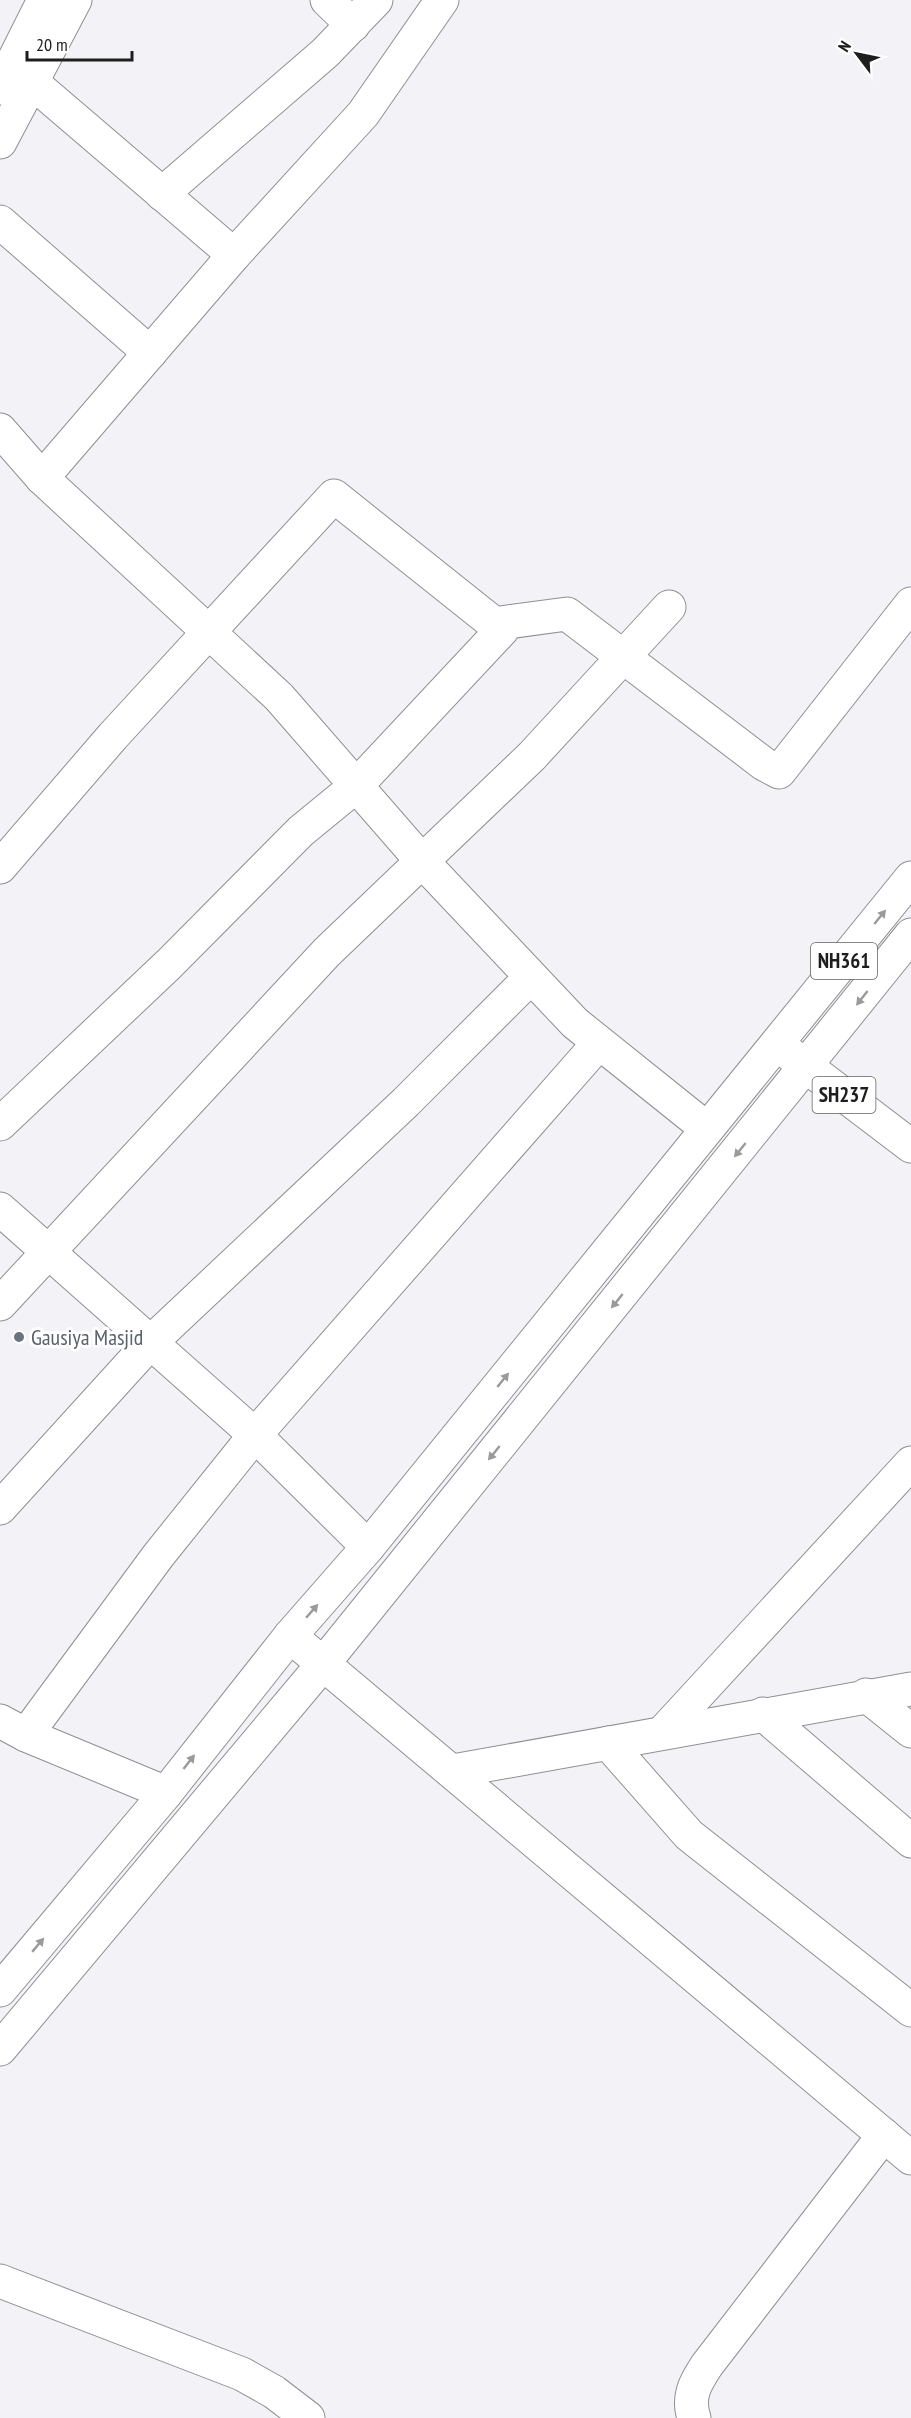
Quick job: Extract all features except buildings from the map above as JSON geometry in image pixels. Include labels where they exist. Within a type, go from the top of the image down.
[{"type":"street","points":[[0,88],[44,0]]},
{"type":"street","points":[[0,142],[75,0]]},
{"type":"street","points":[[327,0],[353,25]]},
{"type":"street","points":[[162,194],[325,53],[376,0]]},
{"type":"street","points":[[42,478],[234,255],[363,114],[442,0]]},
{"type":"street","points":[[33,83],[234,255]]},
{"type":"street","points":[[0,222],[150,353]]},
{"type":"street","points":[[0,430],[42,478],[279,697],[421,860],[598,1044],[706,1128]]},
{"type":"street","points":[[0,867],[113,736],[211,633],[334,496],[502,630],[356,786],[301,831],[168,964],[0,1124]]},
{"type":"street","points":[[493,624],[567,614],[764,764],[779,772],[911,604]]},
{"type":"street","points":[[0,1304],[327,952],[532,756],[669,607]]},
{"type":"street","name":"NH361","points":[[776,1044],[911,878]]},
{"type":"street","points":[[0,2049],[323,1664],[807,1067],[911,935]]},
{"type":"street","points":[[0,1508],[150,1343],[406,1102],[531,976]]},
{"type":"street","points":[[166,1793],[13,1728],[158,1556],[255,1435],[598,1044]]},
{"type":"street","points":[[4,1978],[166,1793],[290,1636],[368,1547],[776,1044]]},
{"type":"street","name":"SH237","points":[[776,1044],[911,1146]]},
{"type":"street","points":[[0,1209],[255,1435],[368,1547]]},
{"type":"street","points":[[663,1732],[911,1463]]},
{"type":"street","points":[[290,1636],[911,2158]]},
{"type":"street","points":[[453,1771],[866,1695],[911,1689]]},
{"type":"street","points":[[866,1695],[911,1731]]},
{"type":"street","points":[[763,1714],[911,1841]]},
{"type":"street","points":[[608,1743],[689,1835],[911,2010]]},
{"type":"street","points":[[694,2418],[690,2407],[691,2397],[706,2365],[884,2135]]},
{"type":"street","points":[[0,2281],[242,2374],[274,2392],[308,2418]]},
{"type":"place","name":"Gausiya Masjid","points":[[19,1337]]}]
